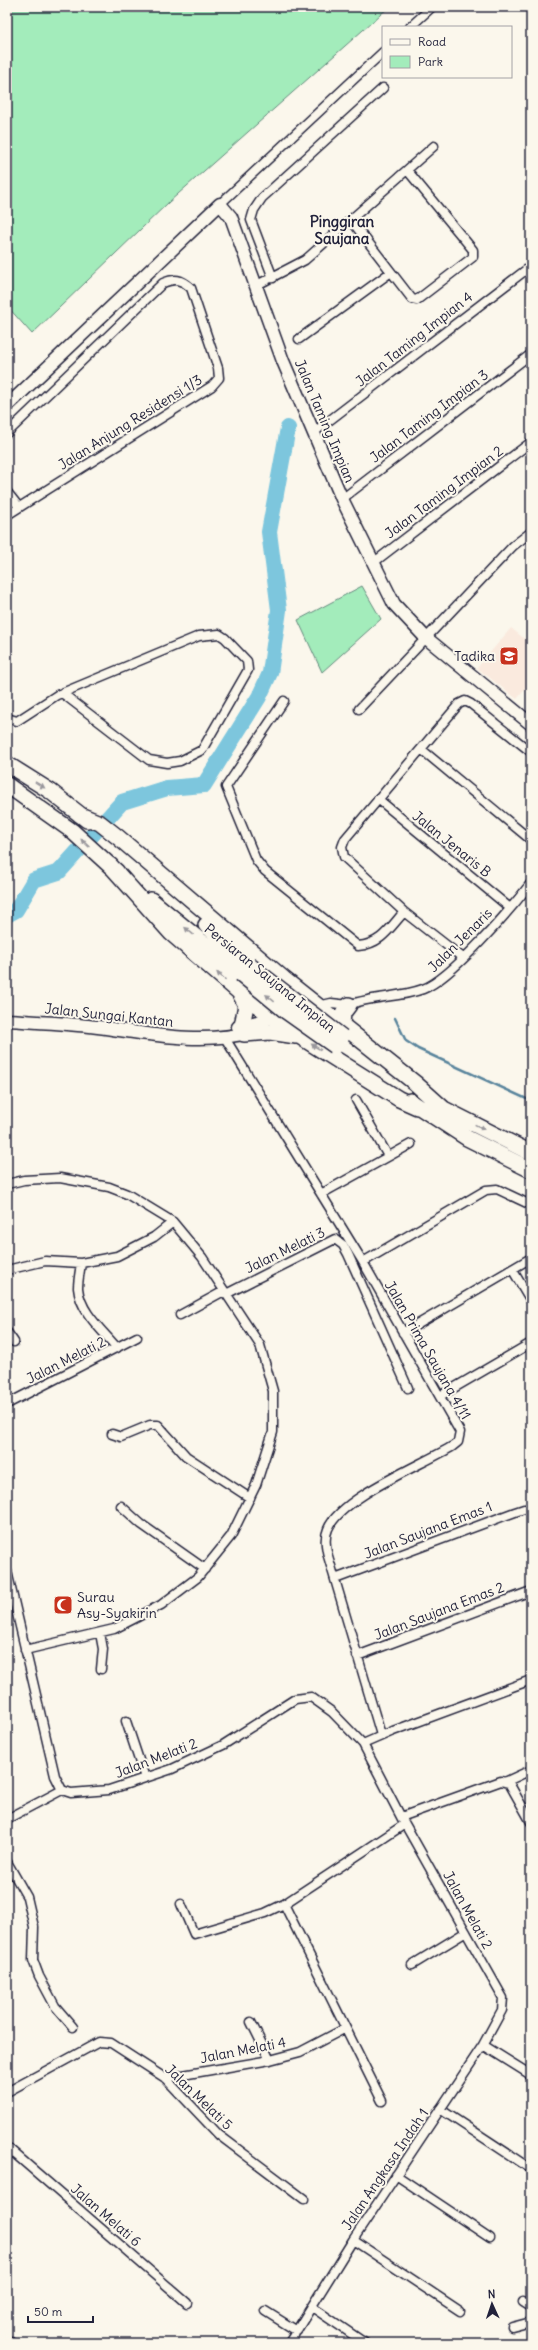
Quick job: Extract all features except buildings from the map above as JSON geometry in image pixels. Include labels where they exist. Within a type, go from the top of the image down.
[{"type":"highway","points":[[7,764],[50,791],[86,816],[111,836],[323,1010],[340,1036]]},
{"type":"highway","name":"Persiaran Saujana Impian","points":[[7,785],[72,831],[110,865],[245,969],[340,1036],[413,1092],[445,1110],[531,1153]]},
{"type":"highway","name":"Persiaran Saujana Impian","points":[[111,836],[245,969]]},
{"type":"highway","points":[[110,865],[171,933],[239,992],[299,1036],[399,1098],[417,1106]]},
{"type":"highway","points":[[239,992],[246,1005],[243,1030],[299,1036]]},
{"type":"highway","points":[[340,1036],[343,1013],[349,1005]]},
{"type":"highway","name":"Persiaran Saujana Impian","points":[[340,1036],[417,1106],[467,1138],[531,1170]]},
{"type":"street","points":[[411,26],[432,7]]},
{"type":"street","points":[[7,406],[382,53]]},
{"type":"street","points":[[274,278],[251,220],[254,210],[262,198],[383,88]]},
{"type":"street","points":[[255,286],[274,278],[305,260],[434,146]]},
{"type":"street","points":[[351,220],[412,299],[417,300],[473,257],[473,250],[407,170]]},
{"type":"street","name":"Jalan Taming Impian","points":[[220,204],[230,217],[283,361],[342,499],[394,604],[425,637],[531,724]]},
{"type":"street","name":"Jalan Taming Impian 4","points":[[314,433],[531,266]]},
{"type":"street","points":[[299,339],[391,272]]},
{"type":"street","name":"Jalan Anjung Residensi 1/3","points":[[7,433],[163,283],[173,279],[183,281],[191,288],[218,368],[218,378],[212,386],[7,515]]},
{"type":"street","name":"Jalan Taming Impian 3","points":[[342,499],[531,354]]},
{"type":"street","name":"Jalan Taming Impian 2","points":[[373,563],[531,442]]},
{"type":"street","points":[[7,492],[19,507]]},
{"type":"street","points":[[358,709],[513,546],[531,532]]},
{"type":"street","points":[[7,718],[18,721],[62,693],[199,636],[219,634],[225,638],[247,661],[248,670],[202,750],[180,761],[167,763],[149,760],[62,693]]},
{"type":"street","points":[[284,701],[226,787],[256,860],[265,871],[358,946],[370,945],[378,941],[404,912]]},
{"type":"street","points":[[463,958],[404,912],[344,857],[342,847],[345,839],[460,704],[465,701],[471,704],[531,752]]},
{"type":"street","points":[[421,749],[531,840]]},
{"type":"street","name":"Jalan Jenaris B","points":[[378,800],[510,908]]},
{"type":"street","name":"Jalan Jenaris","points":[[323,1010],[423,990],[444,977],[510,908],[531,883]]},
{"type":"street","name":"Jalan Sungai Kantan","points":[[207,1038],[323,1010]]},
{"type":"street","name":"Jalan Sungai Kantan","points":[[7,1020],[83,1025],[172,1037],[226,1038],[243,1030]]},
{"type":"street","name":"Jalan Prima Saujana 4/11","points":[[226,1038],[363,1262],[460,1432],[458,1442],[359,1498],[340,1512],[333,1520],[326,1535],[328,1556],[381,1735]]},
{"type":"street","points":[[356,1100],[388,1156]]},
{"type":"street","points":[[321,1194],[411,1144]]},
{"type":"street","points":[[7,1184],[24,1180],[60,1178],[109,1187],[127,1194],[173,1222],[202,1257],[260,1345],[273,1391],[273,1432],[266,1459],[250,1498],[231,1536],[198,1577],[161,1605],[114,1629],[25,1650]]},
{"type":"street","points":[[363,1262],[486,1190],[497,1189],[531,1205]]},
{"type":"street","points":[[7,1270],[45,1261],[81,1263],[117,1256],[154,1237],[173,1222]]},
{"type":"street","name":"Jalan Melati 3","points":[[225,1292],[335,1239],[343,1245],[348,1254],[408,1388]]},
{"type":"street","points":[[403,1333],[531,1258]]},
{"type":"street","points":[[81,1263],[78,1287],[82,1303],[92,1318],[117,1348]]},
{"type":"street","points":[[512,1269],[531,1301]]},
{"type":"street","points":[[180,1315],[225,1292]]},
{"type":"street","points":[[7,1332],[14,1342]]},
{"type":"street","name":"Jalan Melati 2","points":[[7,1404],[117,1348],[136,1336]]},
{"type":"street","points":[[440,1396],[531,1343]]},
{"type":"street","points":[[112,1434],[120,1437],[150,1425],[158,1425],[186,1456],[250,1498]]},
{"type":"street","points":[[121,1506],[141,1524],[205,1569]]},
{"type":"street","name":"Jalan Saujana Emas 1","points":[[335,1579],[515,1512],[524,1509],[531,1510]]},
{"type":"street","points":[[7,1571],[55,1776],[62,1790],[7,1819]]},
{"type":"street","name":"Jalan Saujana Emas 2","points":[[357,1656],[531,1591]]},
{"type":"street","points":[[100,1633],[103,1649],[101,1668]]},
{"type":"street","points":[[363,1744],[381,1735],[531,1680]]},
{"type":"street","name":"Jalan Melati 2","points":[[62,1790],[71,1793],[109,1790],[172,1769],[223,1745],[295,1699],[311,1697],[321,1703],[344,1723],[363,1744],[403,1821],[502,1998],[502,2010]]},
{"type":"street","points":[[126,1721],[145,1778]]},
{"type":"street","points":[[181,1904],[194,1934],[265,1913],[284,1904],[403,1821],[492,1782],[505,1782],[531,1770]]},
{"type":"street","points":[[505,1782],[509,1783],[531,1822]]},
{"type":"street","points":[[7,1862],[27,1897],[34,1927],[33,1960],[39,1976],[55,2006],[73,2027]]},
{"type":"street","points":[[284,1904],[344,2029],[382,2101]]},
{"type":"street","points":[[412,1965],[466,1932]]},
{"type":"street","name":"Jalan Angkasa Indah 1","points":[[289,2343],[353,2240],[483,2045],[502,2010]]},
{"type":"street","points":[[251,2022],[270,2060]]},
{"type":"street","name":"Jalan Melati 4","points":[[165,2078],[270,2060],[300,2052],[344,2029]]},
{"type":"street","name":"Jalan Melati 5","points":[[7,2092],[99,2042],[111,2042],[165,2078],[219,2136],[304,2199]]},
{"type":"street","points":[[483,2045],[531,2075]]},
{"type":"street","points":[[440,2109],[531,2169]]},
{"type":"street","name":"Jalan Melati 6","points":[[7,2147],[187,2303]]},
{"type":"street","points":[[396,2175],[490,2238]]},
{"type":"street","points":[[353,2240],[460,2311]]},
{"type":"street","points":[[523,2302],[531,2308]]},
{"type":"street","points":[[312,2307],[365,2343]]},
{"type":"street","points":[[265,2311],[297,2331]]},
{"type":"street","points":[[512,2327],[531,2322]]},
{"type":"street","points":[[7,2339],[12,2343]]},
{"type":"shaded area","name":"Tadika","points":[[511,628],[531,644],[531,682],[517,699],[477,668]]},
{"type":"green space","points":[[7,7],[389,7],[169,202],[32,334],[7,306]]},
{"type":"green space","points":[[362,586],[381,619],[322,672],[298,620]]},
{"type":"waterway","points":[[7,915],[16,910],[34,880],[59,872],[122,802],[167,788],[204,785],[259,697],[270,673],[279,610],[269,532],[288,428]]},
{"type":"waterway","points":[[395,1018],[406,1041],[418,1049],[531,1101]]},
{"type":"place","name":"Tadika","points":[[509,656]]},
{"type":"place","name":"Surau Asy-Syakirin","points":[[63,1605]]},
{"type":"district","name":"Pinggiran Saujana","points":[[342,230]]}]
